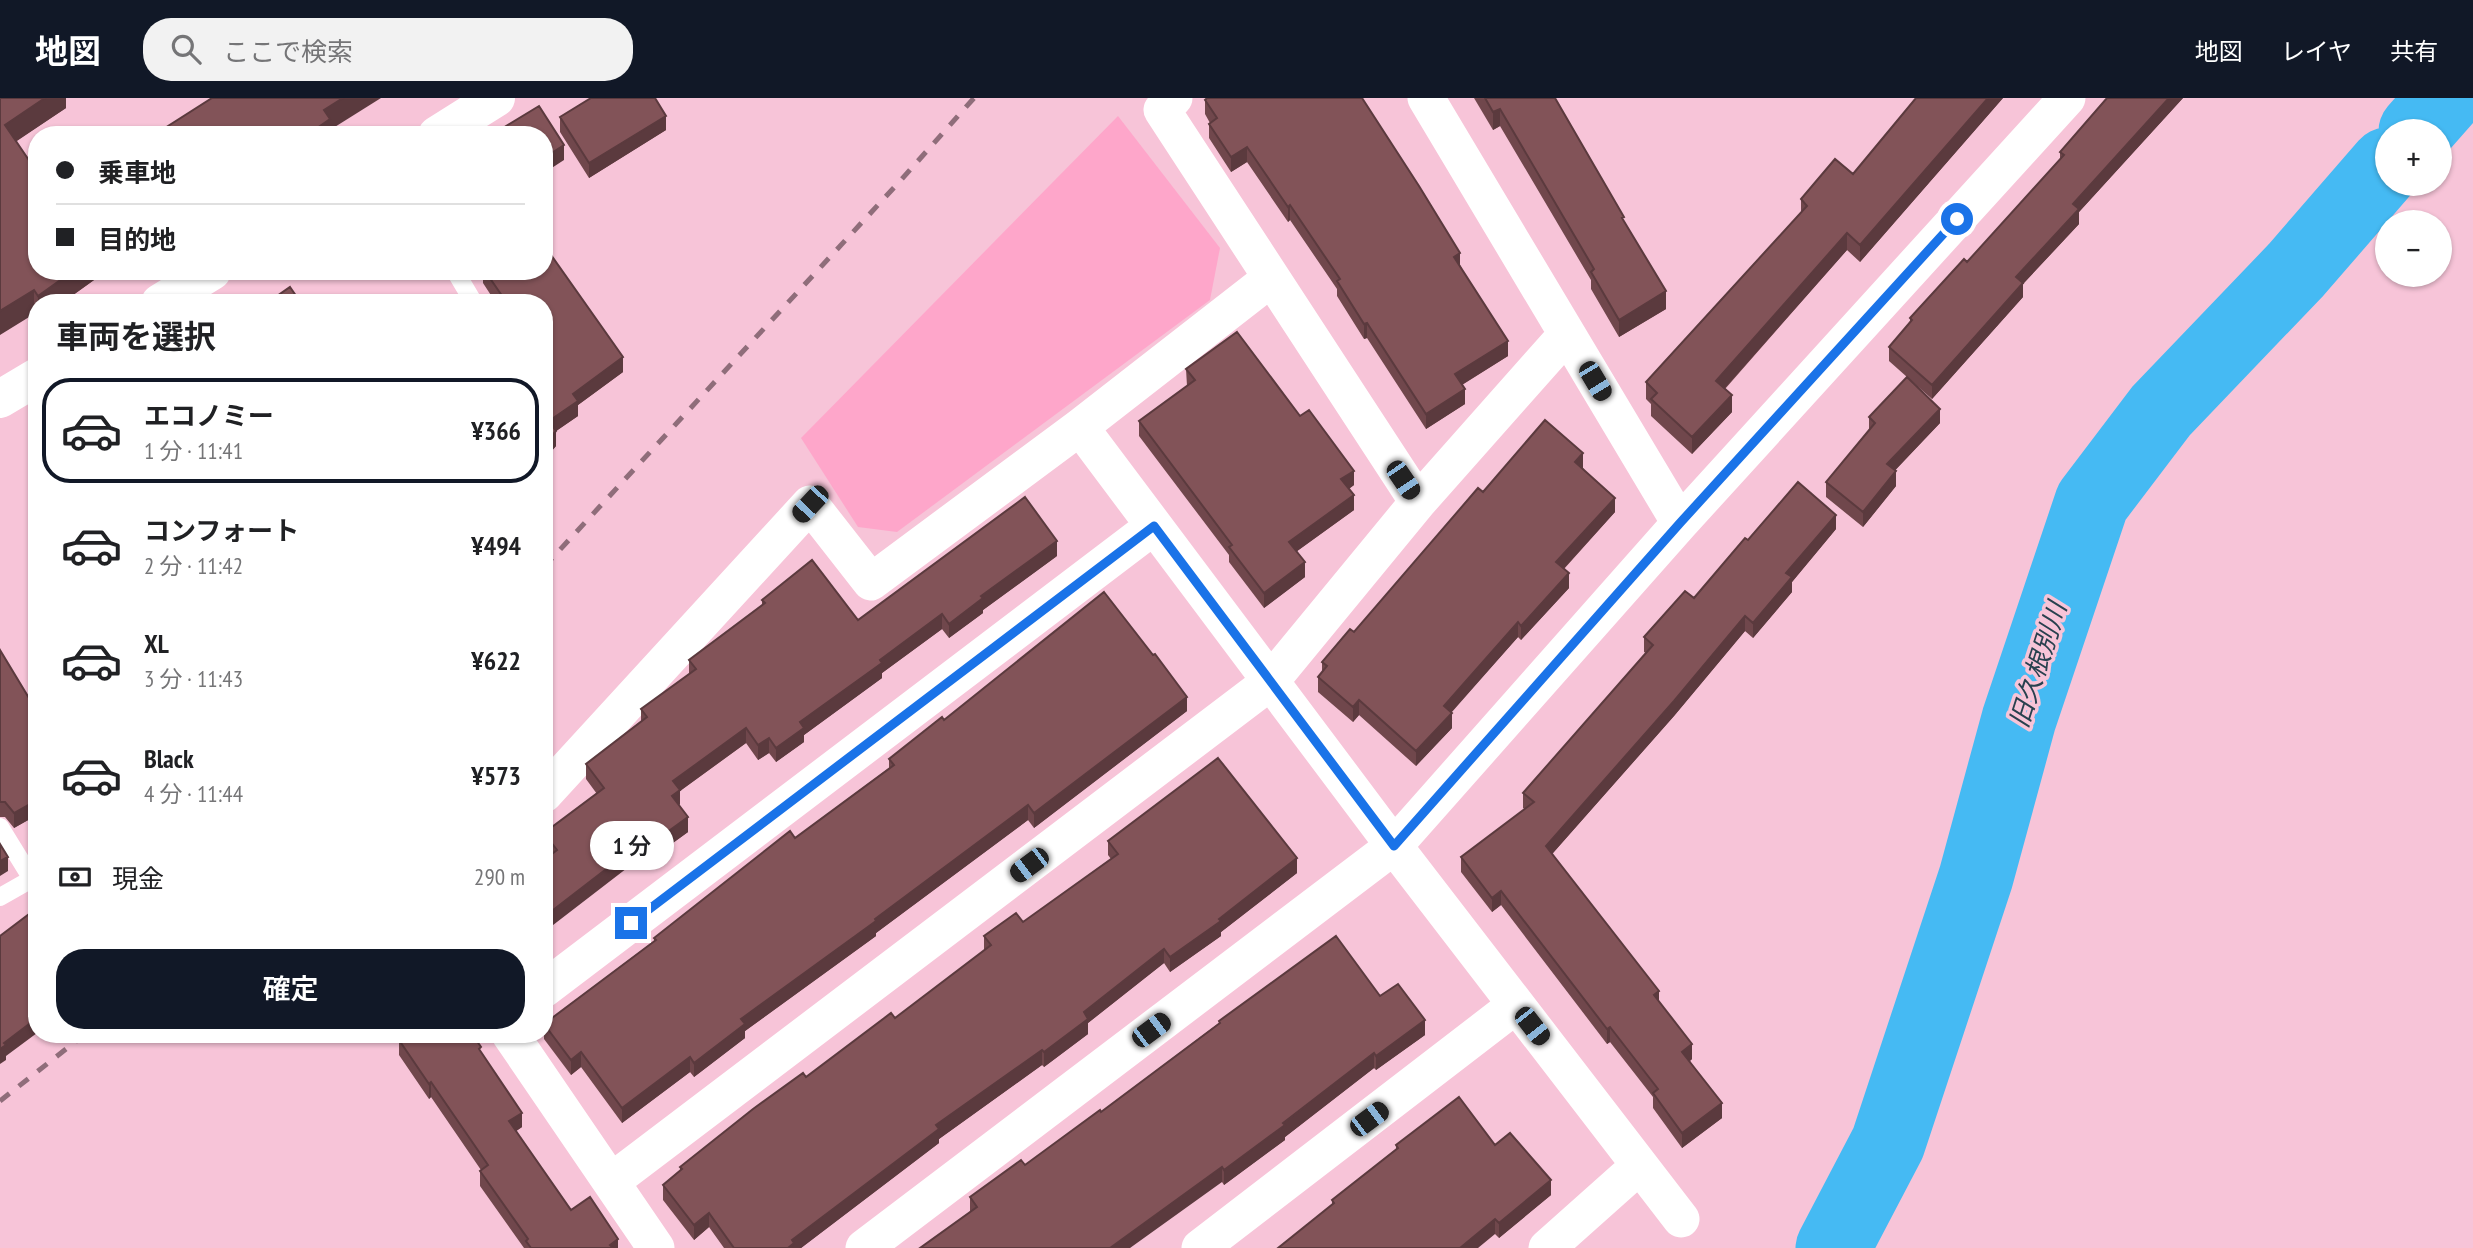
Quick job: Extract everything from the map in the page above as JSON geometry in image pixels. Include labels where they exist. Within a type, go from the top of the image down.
[{"type":"street","points":[[451,126],[496,98]]},
{"type":"street","points":[[1174,98],[1162,110],[1418,502]]},
{"type":"street","points":[[1426,98],[1680,523]]},
{"type":"street","points":[[864,1248],[1394,846],[1680,523],[2067,98]]},
{"type":"street","points":[[553,784],[810,504],[871,582],[1080,427],[1270,279]]},
{"type":"street","points":[[175,294],[197,280]]},
{"type":"street","points":[[612,1181],[1270,682],[1418,502],[1567,334]]},
{"type":"street","points":[[0,399],[28,382]]},
{"type":"street","points":[[1080,427],[1394,846],[1681,1219]]},
{"type":"street","points":[[553,982],[1154,526]]},
{"type":"street","points":[[1200,1248],[1517,1006]]},
{"type":"street","points":[[516,1043],[656,1248]]},
{"type":"street","points":[[1547,1248],[1639,1166]]},
{"type":"lane","points":[[0,827],[28,869]]},
{"type":"lane","points":[[0,897],[28,881]]},
{"type":"shaded area","points":[[1118,116],[1220,248],[1210,300],[897,532],[858,527],[801,438]]},
{"type":"building","points":[[0,98],[45,98],[5,125],[28,159],[28,280],[60,280],[41,294],[34,290],[0,311]]},
{"type":"building","points":[[212,98],[343,98],[324,110],[330,119],[320,126],[168,126]]},
{"type":"building","points":[[591,98],[655,98],[666,116],[589,163],[560,117]]},
{"type":"building","points":[[1362,98],[1460,253],[1454,257],[1508,341],[1455,374],[1465,389],[1426,414],[1367,323],[1364,324],[1337,281],[1340,279],[1247,147],[1231,157],[1209,124],[1217,118],[1205,100]]},
{"type":"building","points":[[1485,98],[1555,98],[1666,291],[1619,320],[1591,272],[1594,269],[1500,109],[1493,112]]},
{"type":"building","points":[[1916,98],[1988,98],[1860,245],[1847,233],[1716,381],[1732,395],[1692,437],[1651,399],[1657,393],[1646,382],[1807,206],[1801,199],[1835,159],[1853,174]]},
{"type":"building","points":[[2107,98],[2169,98],[2073,204],[2079,209],[2016,277],[2023,283],[1932,385],[1889,347],[1912,320],[1910,318],[1964,259],[1967,262],[2064,155],[2060,152]]},
{"type":"building","points":[[539,106],[552,126],[506,126]]},
{"type":"building","points":[[553,128],[564,145],[553,152]]},
{"type":"building","points":[[553,258],[623,357],[573,394],[578,401],[553,418],[553,294],[501,294],[491,280],[553,280]]},
{"type":"building","points":[[290,287],[295,294],[280,294]]},
{"type":"building","points":[[1237,332],[1300,416],[1309,410],[1354,471],[1341,479],[1354,495],[1289,542],[1305,562],[1264,593],[1229,547],[1232,545],[1139,421],[1195,380],[1186,369]]},
{"type":"building","points":[[1907,377],[1940,409],[1887,464],[1896,471],[1863,512],[1826,482],[1875,423],[1869,417]]},
{"type":"building","points":[[1545,420],[1583,453],[1575,462],[1615,498],[1556,562],[1569,573],[1521,626],[1518,622],[1444,706],[1452,713],[1416,751],[1359,700],[1353,707],[1318,677],[1327,666],[1322,662],[1350,629],[1354,632],[1478,488],[1483,492]]},
{"type":"building","points":[[1798,482],[1836,515],[1786,573],[1792,577],[1753,623],[1745,616],[1546,846],[1659,991],[1654,995],[1692,1044],[1682,1052],[1722,1103],[1682,1133],[1653,1093],[1658,1089],[1610,1027],[1607,1029],[1501,891],[1492,898],[1461,857],[1534,802],[1523,793],[1653,645],[1644,637],[1685,591],[1694,598]]},
{"type":"building","points":[[1025,497],[1057,541],[981,596],[983,598],[949,624],[942,614],[880,660],[882,663],[800,722],[804,728],[776,748],[769,738],[758,745],[746,728],[673,781],[680,790],[672,796],[688,817],[648,846],[644,840],[553,910],[553,853],[557,850],[553,845],[553,826],[604,788],[586,764],[647,717],[641,709],[696,669],[689,660],[765,603],[762,600],[812,560],[858,620]]},
{"type":"building","points":[[1104,592],[1187,697],[1034,813],[1028,805],[875,919],[876,921],[741,1019],[745,1024],[694,1063],[690,1057],[622,1108],[581,1052],[571,1060],[553,1036],[553,1017],[656,940],[654,938],[790,831],[795,838],[894,765],[889,759],[942,717],[944,720]]},
{"type":"building","points":[[0,650],[28,696],[28,805],[14,813],[5,802],[0,802]]},
{"type":"building","points":[[1218,758],[1297,858],[1219,919],[1221,921],[1170,957],[1164,949],[1084,1012],[1088,1019],[936,1125],[939,1129],[792,1240],[794,1243],[788,1248],[734,1248],[709,1213],[694,1225],[663,1185],[682,1169],[680,1167],[803,1073],[806,1077],[891,1013],[895,1018],[991,945],[984,936],[1016,913],[1023,922],[1118,854],[1108,841]]},
{"type":"building","points":[[0,844],[8,857],[0,861]]},
{"type":"building","points":[[28,915],[28,1025],[0,1049],[0,936]]},
{"type":"building","points":[[1336,936],[1380,996],[1398,984],[1425,1020],[1376,1056],[1374,1053],[1224,1170],[1222,1167],[1110,1248],[920,1248],[977,1207],[970,1197],[1021,1160],[1025,1165],[1100,1110],[1101,1112],[1220,1023],[1219,1021]]},
{"type":"building","points":[[401,1043],[478,1043],[481,1047],[479,1049],[522,1113],[509,1121],[571,1210],[590,1197],[618,1239],[610,1245],[613,1248],[531,1248],[526,1241],[528,1239],[480,1171],[488,1165],[431,1082],[429,1084]]},
{"type":"building","points":[[1459,1097],[1495,1145],[1510,1133],[1551,1180],[1499,1223],[1495,1219],[1460,1248],[1278,1248],[1334,1203],[1332,1200],[1398,1148],[1396,1145]]},
{"type":"waterway","name":"旧久根別川","points":[[2427,119],[2445,98]]},
{"type":"waterway","name":"旧久根別川","points":[[1833,1248],[1888,1143],[1976,877],[2019,719],[2092,502],[2161,411],[2296,270],[2375,179]]},
{"type":"waterway","points":[[1840,1234],[1847,1248]]},
{"type":"railway","points":[[553,557],[974,98]]},
{"type":"railway","points":[[0,1101],[74,1043]]},
{"type":"route","points":[[631,923],[1154,526],[1394,846],[1680,523],[1957,219]]}]
